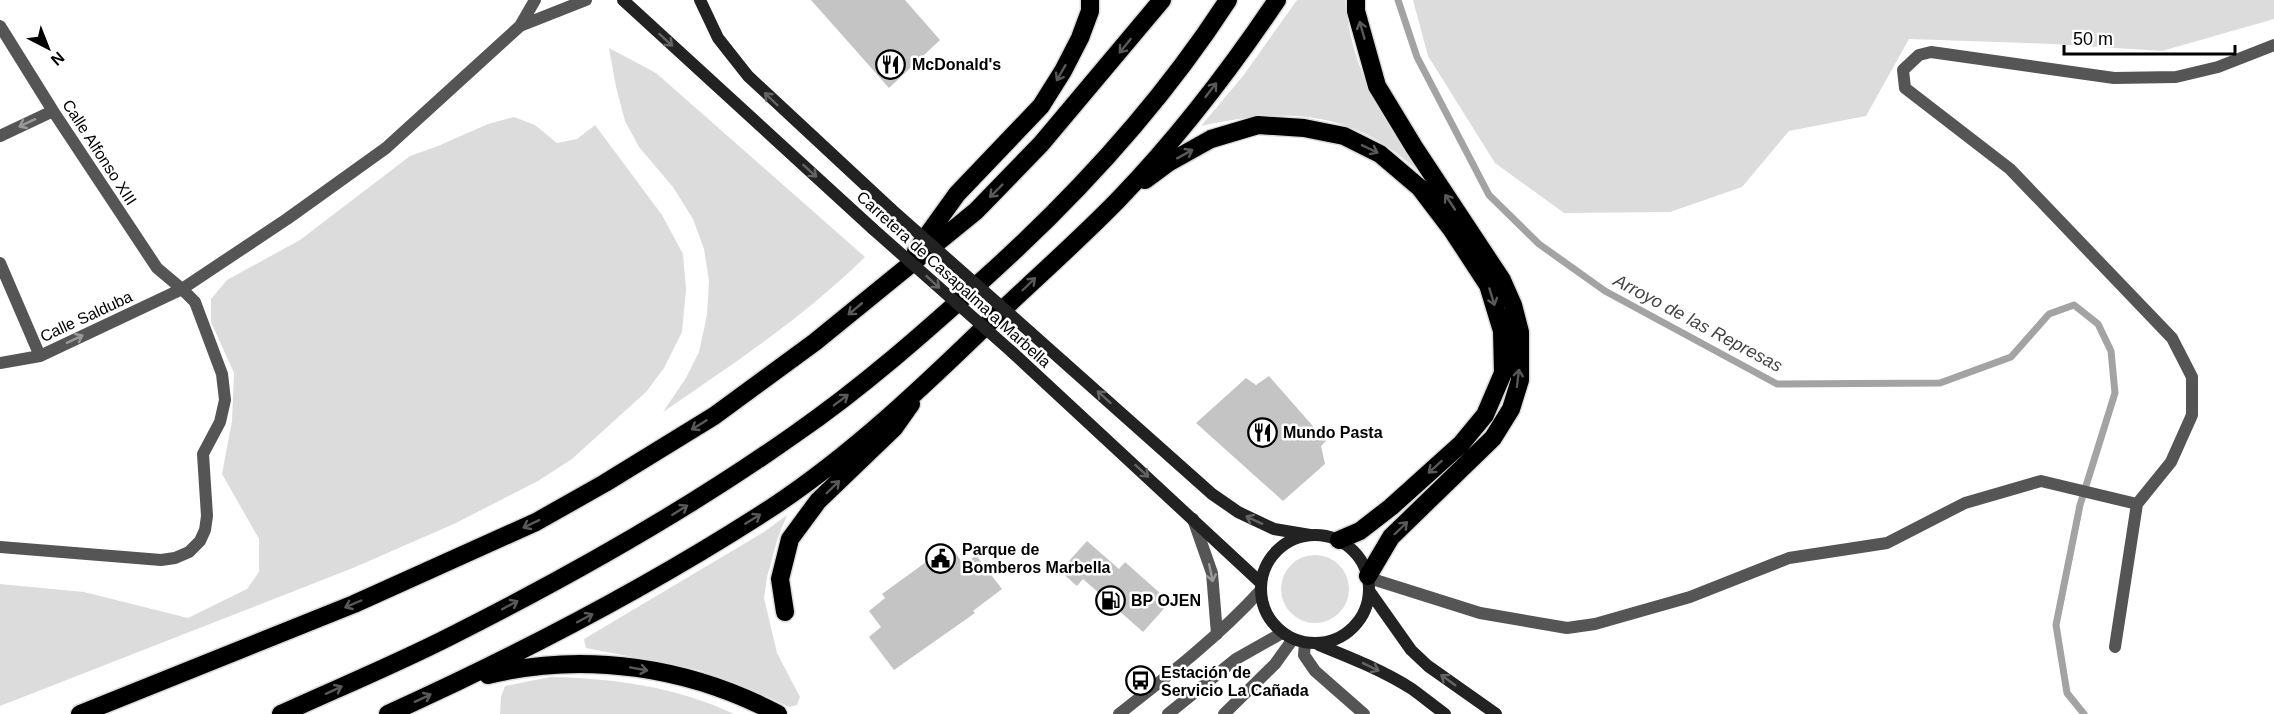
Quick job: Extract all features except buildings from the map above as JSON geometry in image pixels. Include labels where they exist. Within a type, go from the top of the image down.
[{"type":"highway","points":[[901,272],[957,194],[1041,106],[1080,38],[1090,11],[1090,0]]},
{"type":"highway","points":[[80,714],[354,604],[536,522],[714,416],[815,342],[976,211],[1041,144],[1162,0]]},
{"type":"highway","points":[[281,714],[449,637],[649,529],[725,482],[797,433],[872,377],[1020,247],[1088,177],[1152,103],[1228,0]]},
{"type":"highway","points":[[388,714],[584,619],[773,506],[840,456],[926,383],[1119,198],[1188,120],[1250,40],[1277,0]]},
{"type":"highway","points":[[1356,0],[1356,10],[1377,86],[1414,147],[1502,280],[1513,305],[1520,332],[1520,380],[1511,409],[1493,438],[1391,537],[1369,582]]},
{"type":"highway","points":[[1119,198],[1168,163],[1211,139],[1258,125],[1304,128],[1344,136],[1380,154],[1420,188],[1452,230],[1488,285],[1502,331],[1503,373],[1485,415],[1461,444],[1391,507],[1360,531],[1339,540]]},
{"type":"highway","points":[[785,612],[780,579],[790,539],[818,501],[894,428],[926,383]]},
{"type":"highway","points":[[458,682],[520,667],[602,663],[694,680],[755,702],[778,714]]},
{"type":"main road","name":"Carretera de Casapalma a Marbella","points":[[623,0],[873,229],[1012,352],[1192,518],[1261,586]]},
{"type":"main road","name":"Carretera de Casapalma a Marbella","points":[[700,0],[718,38],[748,76],[891,209],[1212,494],[1238,512],[1274,529],[1310,535]]},
{"type":"main road","points":[[1445,714],[1413,690],[1369,666],[1299,640],[1266,614],[1261,586],[1269,560],[1277,550],[1298,537],[1310,535],[1325,535],[1339,540],[1358,555],[1369,582],[1411,650],[1428,666],[1496,714]]},
{"type":"main road","points":[[1299,640],[1337,639],[1354,628],[1365,611],[1369,582]]},
{"type":"street","points":[[520,26],[535,0]]},
{"type":"street","points":[[520,26],[586,0]]},
{"type":"street","name":"Calle Alfonso XIII","points":[[0,26],[157,268],[195,302],[222,374],[225,400],[220,422],[203,454],[207,516],[205,530],[201,541],[189,552],[176,558],[161,560],[0,546]]},
{"type":"street","name":"Calle Salduba","points":[[0,363],[40,356],[182,289],[287,219],[386,148],[520,26]]},
{"type":"street","points":[[2115,647],[2137,504],[2171,462],[2192,415],[2192,377],[2172,338],[2010,169],[1905,88],[1903,70],[1918,55],[1932,52],[2114,78],[2176,77],[2218,68],[2274,45]]},
{"type":"street","points":[[0,136],[53,111]]},
{"type":"street","points":[[0,263],[40,356]]},
{"type":"street","points":[[1369,582],[1480,613],[1567,628],[1595,624],[1690,597],[1789,558],[1887,543],[1965,502],[2042,482],[2137,504]]},
{"type":"street","points":[[1192,518],[1212,573],[1217,634]]},
{"type":"street","points":[[1119,714],[1217,634],[1261,586]]},
{"type":"street","points":[[1168,714],[1241,655],[1299,640]]},
{"type":"street","points":[[1224,714],[1299,640]]},
{"type":"street","points":[[1299,640],[1304,655],[1315,671],[1364,714]]},
{"type":"shaded area","points":[[1297,0],[1345,0],[1354,50],[1362,73],[1395,135],[1425,177],[1390,149],[1363,133],[1341,124],[1296,116],[1272,116],[1201,126],[1243,76]]},
{"type":"shaded area","points":[[1413,0],[2274,0],[2274,19],[2162,51],[1909,39],[1866,116],[1789,131],[1742,187],[1670,212],[1564,213],[1495,163],[1428,56]]},
{"type":"shaded area","points":[[609,48],[656,73],[865,257],[792,320],[663,412],[686,378],[699,352],[707,315],[709,281],[704,249],[693,219],[673,187],[639,147],[625,121]]},
{"type":"shaded area","points":[[514,117],[535,125],[557,143],[577,139],[595,125],[662,215],[683,254],[686,289],[682,332],[664,368],[646,392],[572,459],[538,481],[456,523],[353,568],[0,706],[0,584],[84,592],[188,618],[247,589],[259,572],[259,539],[222,474],[232,421],[234,373],[211,322],[211,299],[227,280],[300,240],[410,156],[488,124]]},
{"type":"shaded area","points":[[787,515],[778,537],[764,598],[777,653],[800,697],[797,705],[789,707],[699,670],[586,648],[584,639],[764,532]]},
{"type":"shaded area","points":[[1315,555],[1328,558],[1339,565],[1346,576],[1349,589],[1346,602],[1339,613],[1328,620],[1315,623],[1302,620],[1291,613],[1284,602],[1281,589],[1284,576],[1291,565],[1302,558]]},
{"type":"shaded area","points":[[550,677],[597,679],[644,686],[690,697],[734,714],[500,714],[501,697],[505,686]]},
{"type":"waterway","name":"Arroyo de las Represas","points":[[1398,0],[1417,57],[1489,195],[1539,244],[1605,291],[1777,384],[1940,383],[2011,357],[2049,314],[2074,305],[2098,324],[2111,351],[2115,393],[2080,505],[2056,625],[2067,693],[2084,714]]},
{"type":"place","name":"McDonald's","points":[[891,64]]},
{"type":"place","name":"Mundo Pasta","points":[[1262,432]]},
{"type":"place","name":"Parque de Bomberos Marbella","points":[[941,558]]},
{"type":"place","name":"BP OJEN","points":[[1110,600]]},
{"type":"place","name":"Estación de Servicio La Cañada","points":[[1140,681]]}]
